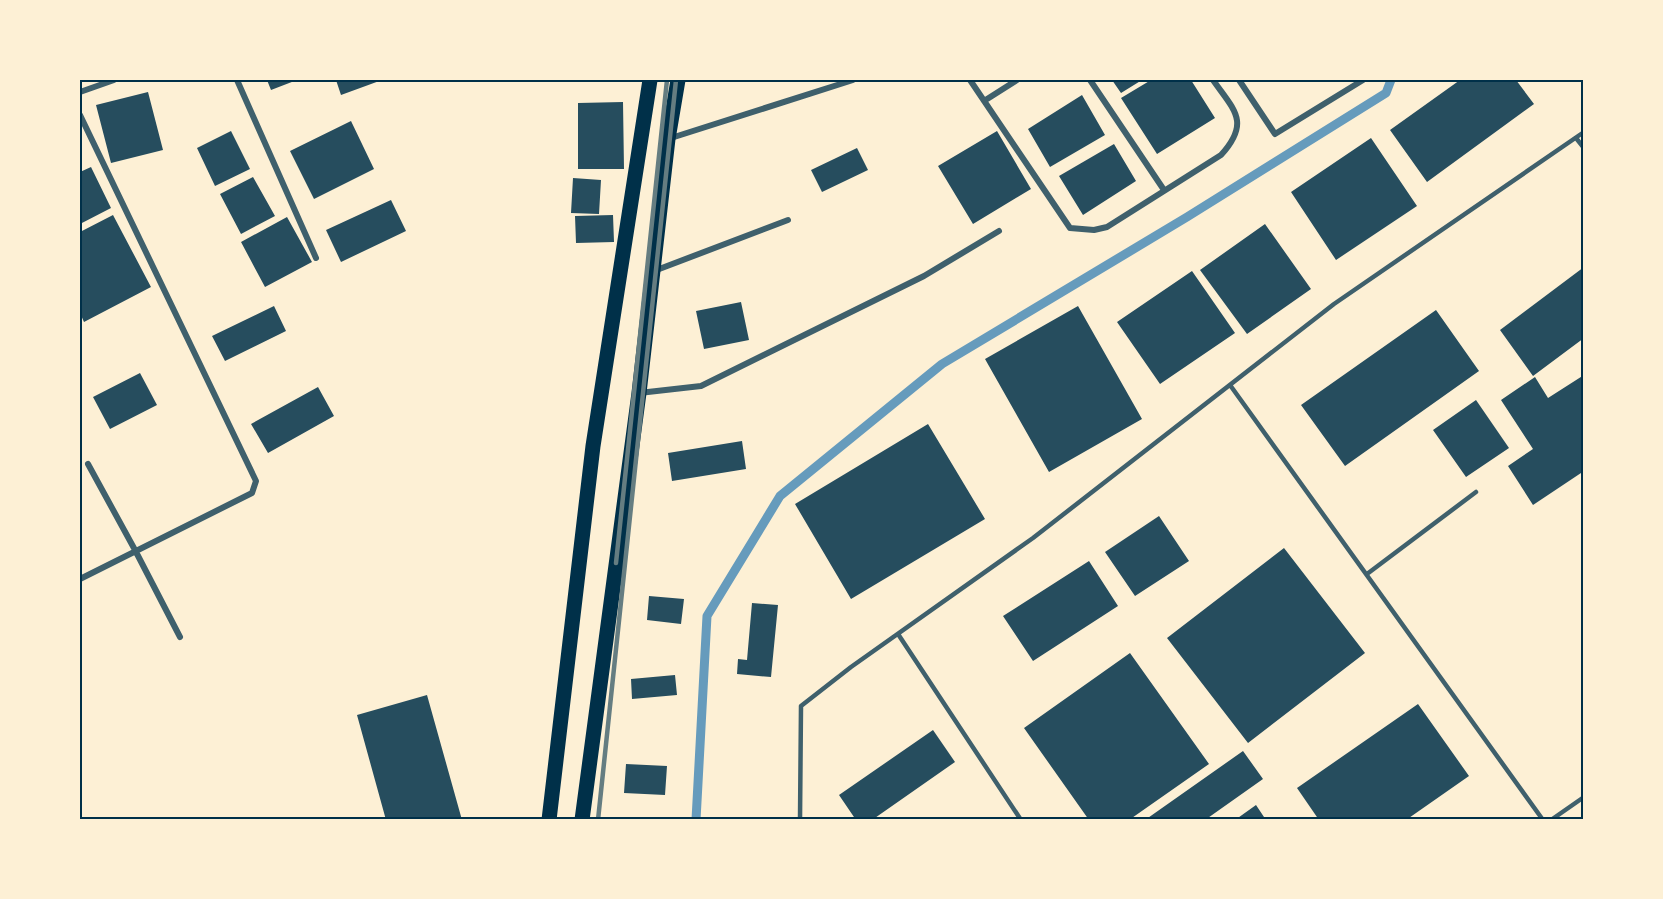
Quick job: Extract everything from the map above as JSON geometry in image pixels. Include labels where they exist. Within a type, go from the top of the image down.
[{"type":"main road","points":[[549,819],[593,446],[650,80]]},
{"type":"main road","points":[[582,819],[639,393],[651,272],[668,139],[678,80]]},
{"type":"street","points":[[80,92],[114,80]]},
{"type":"street","points":[[237,80],[316,258]]},
{"type":"street","points":[[668,139],[853,80]]},
{"type":"street","points":[[970,80],[1070,228],[1094,230],[1107,226],[1221,155],[1236,136],[1239,122],[1234,109],[1213,80]]},
{"type":"street","points":[[984,100],[1017,80]]},
{"type":"street","points":[[1090,80],[1164,190]]},
{"type":"street","points":[[1239,80],[1275,134],[1363,80]]},
{"type":"street","points":[[80,116],[256,481],[252,493],[80,579]]},
{"type":"street","points":[[651,272],[788,220]]},
{"type":"street","points":[[639,393],[701,386],[924,276],[999,231]]},
{"type":"street","points":[[88,464],[180,637]]},
{"type":"lane","points":[[800,819],[801,706],[850,667],[1033,538],[1334,304],[1584,132]]},
{"type":"lane","points":[[1576,138],[1584,148]]},
{"type":"lane","points":[[1230,385],[1544,819]]},
{"type":"lane","points":[[1366,574],[1476,492]]},
{"type":"lane","points":[[898,633],[1021,819]]},
{"type":"lane","points":[[1551,819],[1584,797]]},
{"type":"building","points":[[267,80],[297,80],[271,90]]},
{"type":"building","points":[[336,80],[382,80],[341,95]]},
{"type":"building","points":[[1112,80],[1142,80],[1121,93]]},
{"type":"building","points":[[1151,80],[1191,80],[1215,118],[1157,154],[1121,98]]},
{"type":"building","points":[[1460,80],[1516,80],[1534,104],[1427,182],[1390,130]]},
{"type":"building","points":[[148,92],[163,150],[111,163],[96,105]]},
{"type":"building","points":[[1082,95],[1105,135],[1050,167],[1028,129]]},
{"type":"building","points":[[623,102],[624,169],[578,169],[578,103]]},
{"type":"building","points":[[351,121],[374,169],[314,199],[290,151]]},
{"type":"building","points":[[231,131],[250,169],[215,186],[197,148]]},
{"type":"building","points":[[997,131],[1031,189],[973,224],[938,166]]},
{"type":"building","points":[[1371,138],[1417,206],[1336,260],[1291,192]]},
{"type":"building","points":[[1114,144],[1136,181],[1083,215],[1059,176]]},
{"type":"building","points":[[857,148],[868,170],[822,192],[811,170]]},
{"type":"building","points":[[91,167],[111,208],[80,224],[80,172]]},
{"type":"building","points":[[253,177],[275,216],[241,234],[220,194]]},
{"type":"building","points":[[573,178],[601,180],[599,214],[571,213]]},
{"type":"building","points":[[391,200],[406,231],[341,262],[326,230]]},
{"type":"building","points":[[113,215],[151,287],[84,322],[80,313],[80,232]]},
{"type":"building","points":[[613,215],[614,242],[576,243],[575,216]]},
{"type":"building","points":[[287,217],[312,262],[265,287],[241,242]]},
{"type":"building","points":[[1265,224],[1311,289],[1247,334],[1200,270]]},
{"type":"building","points":[[1584,267],[1584,338],[1533,376],[1500,330]]},
{"type":"building","points":[[1192,271],[1235,333],[1160,384],[1117,322]]},
{"type":"building","points":[[741,302],[749,340],[704,349],[696,311]]},
{"type":"building","points":[[274,306],[286,331],[225,361],[212,336]]},
{"type":"building","points":[[1078,306],[1142,419],[1049,472],[985,359]]},
{"type":"building","points":[[1436,310],[1479,371],[1345,466],[1301,405]]},
{"type":"building","points":[[140,373],[157,405],[110,429],[93,397]]},
{"type":"building","points":[[1584,375],[1584,442],[1581,444],[1584,447],[1584,471],[1533,505],[1508,466],[1533,449],[1501,400],[1535,377],[1548,398]]},
{"type":"building","points":[[318,387],[334,416],[268,453],[251,424]]},
{"type":"building","points":[[1476,400],[1509,448],[1466,477],[1433,430]]},
{"type":"building","points":[[928,424],[985,519],[851,599],[795,504]]},
{"type":"building","points":[[742,441],[746,469],[672,481],[668,453]]},
{"type":"building","points":[[1159,516],[1189,561],[1135,596],[1105,552]]},
{"type":"building","points":[[1284,548],[1365,653],[1248,743],[1167,638]]},
{"type":"building","points":[[1089,561],[1118,606],[1033,661],[1003,616]]},
{"type":"building","points":[[649,596],[684,599],[681,624],[647,620]]},
{"type":"building","points":[[752,603],[778,605],[771,677],[737,674],[738,659],[747,660]]},
{"type":"building","points":[[1130,653],[1209,764],[1129,820],[1089,820],[1024,728]]},
{"type":"building","points":[[675,675],[677,695],[632,699],[631,679]]},
{"type":"building","points":[[427,695],[462,820],[386,820],[357,715]]},
{"type":"building","points":[[1418,704],[1469,776],[1406,820],[1319,820],[1297,788]]},
{"type":"building","points":[[933,730],[955,762],[872,820],[856,820],[839,795]]},
{"type":"building","points":[[1243,751],[1263,779],[1205,820],[1145,820]]},
{"type":"building","points":[[626,764],[667,766],[665,795],[624,793]]},
{"type":"building","points":[[1256,805],[1266,820],[1235,820]]},
{"type":"waterway","points":[[696,820],[707,616],[780,496],[942,364],[1187,217],[1386,93],[1391,80]]},
{"type":"railway","points":[[616,563],[667,80]]},
{"type":"railway","points":[[598,820],[676,80]]}]
